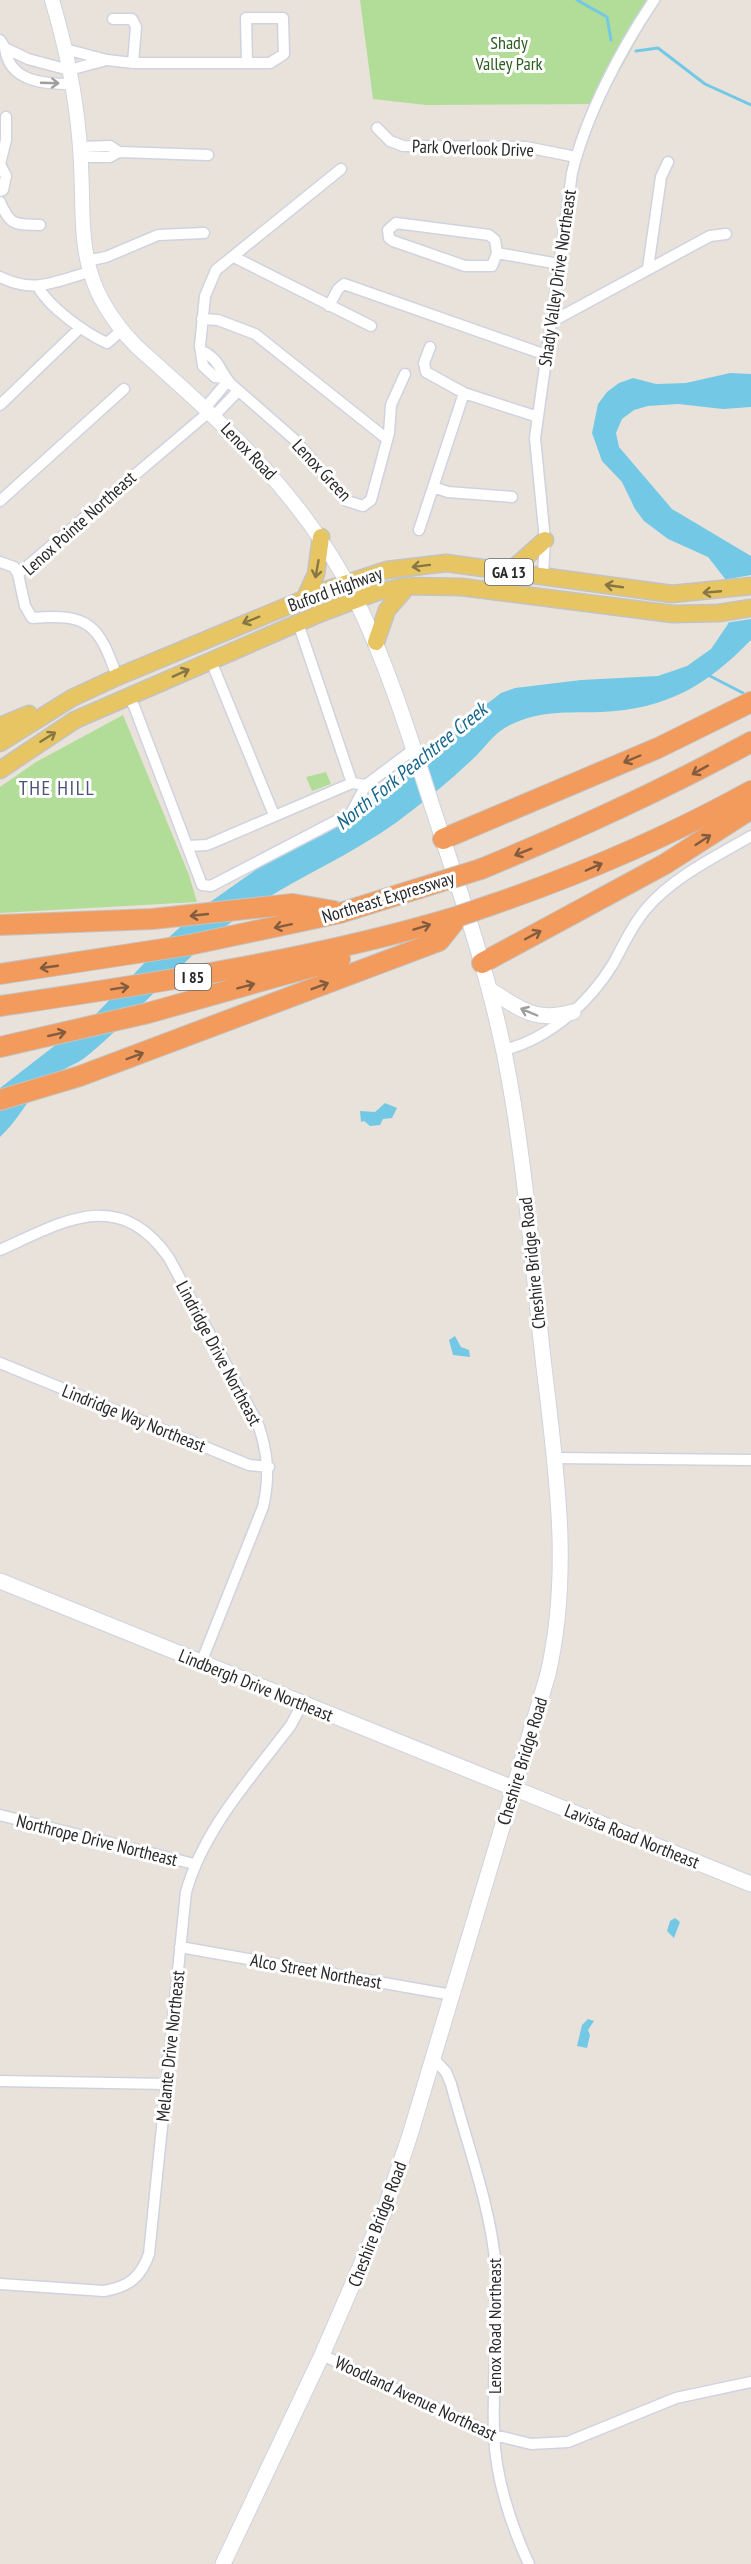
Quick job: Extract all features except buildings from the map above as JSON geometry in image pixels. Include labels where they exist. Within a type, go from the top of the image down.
[{"type":"highway","points":[[442,835],[658,748],[751,702]]},
{"type":"highway","name":"Northeast Expressway","points":[[0,974],[189,945],[340,913],[480,869],[556,839],[672,785],[751,742]]},
{"type":"highway","name":"Northeast Expressway","points":[[0,1006],[235,969],[384,937],[463,916],[578,874],[641,846],[751,791]]},
{"type":"highway","points":[[482,963],[665,864],[751,809]]},
{"type":"highway","points":[[0,925],[190,916],[293,904],[340,913]]},
{"type":"highway","points":[[0,1100],[80,1076],[439,941],[463,916]]},
{"type":"highway","points":[[0,930],[39,924]]},
{"type":"highway","points":[[0,1047],[148,1012],[322,965],[384,937]]},
{"type":"main road","points":[[305,598],[316,574],[321,537]]},
{"type":"main road","points":[[508,572],[545,540]]},
{"type":"main road","name":"Buford Highway","points":[[0,743],[72,698],[117,677],[305,598],[387,570],[446,563],[672,594],[751,586]]},
{"type":"main road","points":[[460,587],[473,584],[524,589],[543,575],[549,590],[568,601]]},
{"type":"main road","points":[[376,642],[388,608],[408,586]]},
{"type":"main road","name":"Buford Highway","points":[[0,770],[75,720],[374,592],[408,586],[460,587],[673,614],[719,613],[751,608]]},
{"type":"main road","name":"Lenox Road","points":[[356,600],[376,642],[414,749],[442,835],[463,916]]},
{"type":"main road","points":[[0,726],[72,698]]},
{"type":"main road","name":"Cheshire Bridge Road","points":[[223,2564],[322,2355],[385,2209],[433,2058],[548,1674],[559,1616],[562,1543],[519,1143],[504,1050],[490,990],[463,916]]},
{"type":"main road","points":[[490,990],[532,1015],[555,1017],[573,1012]]},
{"type":"main road","name":"Lindbergh Drive Northeast","points":[[0,1581],[302,1704],[514,1787]]},
{"type":"main road","name":"Lavista Road Northeast","points":[[514,1787],[751,1884]]},
{"type":"street","name":"Lenox Road","points":[[52,0],[70,77],[80,152],[81,235],[87,267],[101,302],[121,331],[271,472],[321,537],[356,600]]},
{"type":"street","name":"Shady Valley Drive Northeast","points":[[543,575],[545,540],[535,458],[538,417],[576,157],[623,52],[654,0]]},
{"type":"street","points":[[113,19],[132,18],[136,27],[133,63]]},
{"type":"street","points":[[65,50],[107,60],[133,63],[247,63],[270,63],[284,54],[283,18],[246,18],[247,63]]},
{"type":"street","points":[[2,44],[6,60],[20,75],[41,84],[70,77],[107,60]]},
{"type":"street","points":[[2,44],[28,59],[70,77]]},
{"type":"street","points":[[20,75],[28,59]]},
{"type":"street","points":[[0,191],[3,190],[6,176],[0,164],[6,140],[6,117]]},
{"type":"street","name":"Park Overlook Drive","points":[[377,128],[390,141],[403,146],[526,147],[576,157]]},
{"type":"street","points":[[80,152],[110,157],[119,152],[208,156]]},
{"type":"street","points":[[648,268],[661,177],[668,162]]},
{"type":"street","name":"Lenox Green","points":[[341,169],[216,270],[205,296],[202,319],[203,366],[215,377],[226,380],[295,440],[347,501],[354,506],[363,506],[371,500],[387,440],[391,405],[405,374]]},
{"type":"street","points":[[0,202],[7,219],[14,224],[40,225]]},
{"type":"street","points":[[396,223],[416,223],[489,235],[495,240],[497,253],[492,266],[465,266],[393,241],[389,238],[388,230],[396,223]]},
{"type":"street","points":[[0,277],[15,285],[38,287],[158,235],[204,233]]},
{"type":"street","points":[[551,322],[710,236],[726,234]]},
{"type":"street","points":[[497,253],[559,264]]},
{"type":"street","points":[[234,257],[371,326]]},
{"type":"street","points":[[330,306],[338,289],[345,284],[546,355]]},
{"type":"street","points":[[38,287],[44,297],[80,328],[107,343],[121,331]]},
{"type":"street","points":[[202,319],[218,320],[255,334],[387,440]]},
{"type":"street","points":[[0,405],[80,328]]},
{"type":"street","points":[[430,347],[424,363],[426,372],[464,393],[538,417]]},
{"type":"street","points":[[209,412],[226,380]]},
{"type":"street","points":[[0,501],[124,389]]},
{"type":"street","points":[[209,412],[237,391]]},
{"type":"street","points":[[419,530],[464,393]]},
{"type":"street","name":"Lenox Pointe Northeast","points":[[117,677],[101,637],[79,619],[62,616],[32,618],[25,606],[18,574],[209,412]]},
{"type":"street","points":[[433,487],[448,492],[512,497]]},
{"type":"street","points":[[0,562],[14,567],[18,574]]},
{"type":"street","points":[[298,623],[352,783]]},
{"type":"street","points":[[211,660],[274,815]]},
{"type":"street","points":[[128,698],[134,706],[202,885],[211,886],[351,813],[366,785],[414,749]]},
{"type":"street","points":[[188,846],[207,845],[352,783],[366,785]]},
{"type":"street","points":[[504,1050],[531,1041],[573,1012],[602,981],[646,908],[679,879],[751,836]]},
{"type":"street","name":"Lindridge Drive Northeast","points":[[0,1250],[66,1220],[83,1216],[112,1217],[127,1221],[152,1238],[169,1258],[258,1424],[266,1445],[269,1467],[262,1507],[201,1663]]},
{"type":"street","name":"Lindridge Way Northeast","points":[[0,1363],[249,1465],[269,1467]]},
{"type":"street","points":[[554,1458],[751,1460]]},
{"type":"street","name":"Melante Drive Northeast","points":[[0,2284],[104,2291],[119,2289],[140,2275],[149,2254],[186,1892],[194,1864],[208,1836],[291,1725],[302,1704]]},
{"type":"street","name":"Northrope Drive Northeast","points":[[0,1815],[194,1864]]},
{"type":"street","name":"Alco Street Northeast","points":[[180,1947],[452,1995]]},
{"type":"street","name":"Lenox Road Northeast","points":[[433,2058],[446,2072],[451,2084],[493,2245],[496,2292],[494,2435],[497,2463],[514,2527],[529,2564]]},
{"type":"street","points":[[0,2081],[166,2084]]},
{"type":"street","name":"Woodland Avenue Northeast","points":[[322,2355],[494,2435],[531,2444],[568,2442],[676,2398],[751,2382]]},
{"type":"green space","name":"Shady Valley Park","points":[[360,0],[659,0],[601,104],[426,105],[373,99]]},
{"type":"green space","points":[[123,715],[189,875],[197,902],[0,913],[0,787],[36,762]]},
{"type":"green space","points":[[326,772],[331,784],[312,791],[306,777]]},
{"type":"water","points":[[730,373],[751,374],[751,407],[723,409],[678,404],[648,406],[634,410],[622,419],[616,433],[619,447],[672,509],[751,556],[751,640],[701,682],[666,700],[625,710],[532,717],[505,728],[457,773],[397,822],[234,920],[178,970],[106,1040],[87,1056],[47,1080],[0,1137],[0,1088],[97,1013],[169,937],[203,907],[264,864],[325,834],[357,814],[412,772],[453,730],[501,693],[515,688],[581,680],[658,676],[687,666],[711,649],[728,624],[731,610],[726,580],[708,557],[668,539],[644,521],[635,509],[622,482],[602,461],[592,433],[598,404],[607,392],[619,383],[633,378],[656,384],[686,383]]},
{"type":"water","points":[[385,1103],[397,1108],[392,1118],[383,1119],[380,1125],[370,1126],[364,1121],[361,1122],[360,1111],[375,1112]]},
{"type":"water","points":[[455,1336],[461,1347],[469,1350],[470,1357],[453,1355],[449,1340]]},
{"type":"water","points":[[675,1918],[680,1922],[674,1938],[667,1931],[670,1921]]},
{"type":"water","points":[[588,2019],[594,2021],[588,2030],[590,2035],[587,2048],[577,2046],[582,2025]]},
{"type":"pier","points":[[751,575],[751,619],[725,623],[727,595],[723,580]]},
{"type":"waterway","points":[[577,0],[607,17],[611,40]]},
{"type":"waterway","points":[[636,51],[658,48],[705,84],[751,105]]},
{"type":"waterway","points":[[710,676],[743,693]]},
{"type":"district","name":"THE HILL","points":[[57,788]]},
{"type":"water label","name":"North Fork Peachtree Creek","points":[[411,766]]}]
